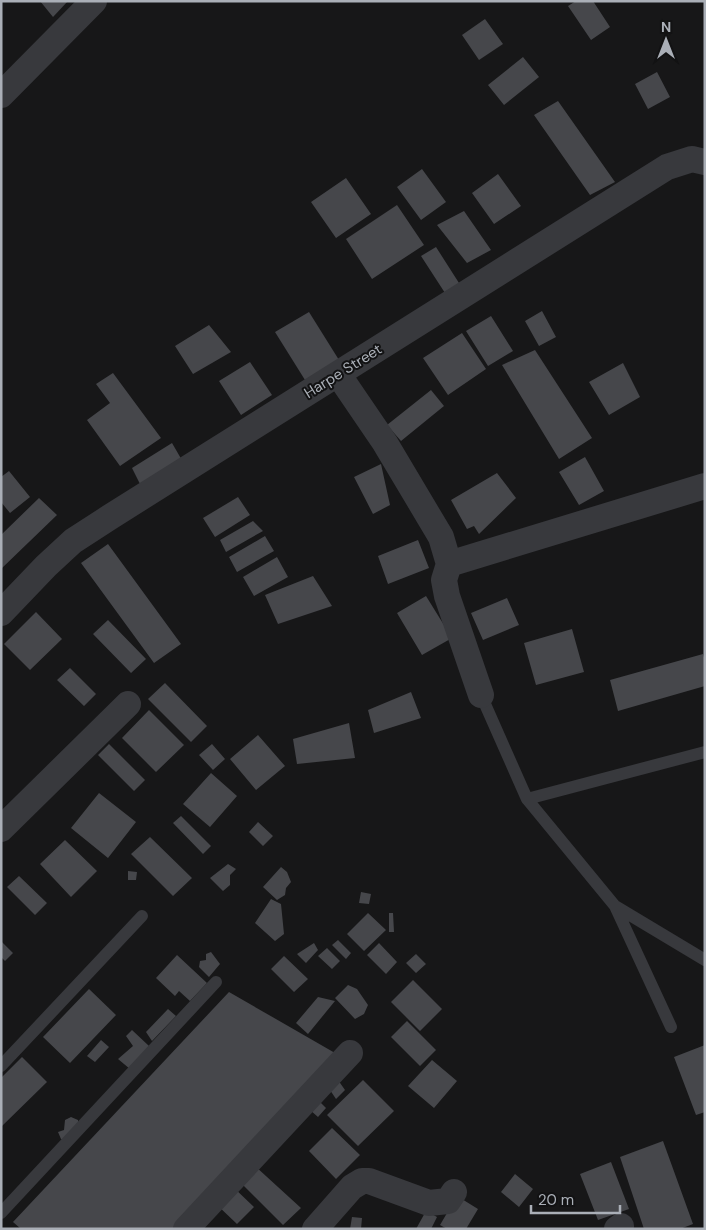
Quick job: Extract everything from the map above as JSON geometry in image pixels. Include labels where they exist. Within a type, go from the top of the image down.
[{"type":"street","points":[[1,95],[94,1]]},
{"type":"street","name":"Harpe Street","points":[[1,613],[73,541],[667,167],[692,159],[705,162]]},
{"type":"street","points":[[338,374],[384,443],[441,537],[449,564],[444,580],[447,596],[481,695]]},
{"type":"street","points":[[449,564],[705,486]]},
{"type":"street","points":[[1,829],[128,704]]},
{"type":"street","points":[[186,1229],[350,1053]]},
{"type":"street","points":[[315,1229],[352,1187],[362,1181],[370,1180],[429,1203],[448,1200],[454,1192]]},
{"type":"lane","points":[[481,695],[527,798],[615,906],[671,1027]]},
{"type":"lane","points":[[527,798],[705,752]]},
{"type":"lane","points":[[615,906],[705,960]]},
{"type":"lane","points":[[1,1066],[142,916]]},
{"type":"lane","points":[[1,1213],[216,982]]},
{"type":"building","points":[[40,1],[68,1],[53,17]]},
{"type":"building","points":[[576,1],[593,1],[610,27],[591,40],[568,6]]},
{"type":"building","points":[[485,19],[503,44],[479,60],[462,35]]},
{"type":"building","points":[[523,57],[539,77],[504,105],[488,85]]},
{"type":"building","points":[[657,72],[670,97],[648,109],[635,84]]},
{"type":"building","points":[[558,101],[615,182],[590,195],[534,115]]},
{"type":"building","points":[[422,169],[446,202],[421,220],[397,187]]},
{"type":"building","points":[[498,174],[521,206],[494,224],[472,193]]},
{"type":"building","points":[[346,178],[371,214],[336,238],[311,202]]},
{"type":"building","points":[[397,205],[424,245],[372,279],[346,239]]},
{"type":"building","points":[[464,211],[491,250],[467,263],[437,225]]},
{"type":"building","points":[[436,247],[459,283],[445,293],[421,256]]},
{"type":"building","points":[[542,311],[556,337],[539,346],[525,321]]},
{"type":"building","points":[[309,312],[339,360],[305,380],[275,332]]},
{"type":"building","points":[[491,316],[513,351],[488,366],[466,331]]},
{"type":"building","points":[[209,325],[231,352],[193,374],[175,346]]},
{"type":"building","points":[[462,333],[486,369],[448,395],[423,358]]},
{"type":"building","points":[[535,350],[592,438],[559,459],[502,365]]},
{"type":"building","points":[[250,362],[272,395],[241,415],[219,381]]},
{"type":"building","points":[[623,363],[640,397],[609,415],[589,382]]},
{"type":"building","points":[[113,373],[161,438],[120,466],[87,420],[110,403],[96,384]]},
{"type":"building","points":[[431,390],[444,406],[401,441],[387,425]]},
{"type":"building","points":[[172,443],[183,462],[141,486],[132,468]]},
{"type":"building","points":[[585,457],[604,491],[579,505],[559,472]]},
{"type":"building","points":[[381,464],[390,505],[373,514],[354,477]]},
{"type":"building","points":[[9,471],[30,497],[10,513],[1,502],[1,477]]},
{"type":"building","points":[[497,473],[516,498],[479,534],[474,526],[467,529],[451,500]]},
{"type":"building","points":[[238,497],[250,515],[215,537],[203,518]]},
{"type":"building","points":[[39,498],[57,515],[1,569],[1,535]]},
{"type":"building","points":[[253,521],[263,531],[226,552],[220,540]]},
{"type":"building","points":[[265,536],[274,551],[237,572],[229,557]]},
{"type":"building","points":[[418,540],[429,568],[388,584],[378,556]]},
{"type":"building","points":[[108,544],[181,644],[154,663],[81,563]]},
{"type":"building","points":[[277,557],[288,577],[254,596],[243,577]]},
{"type":"building","points":[[313,576],[332,606],[278,624],[265,595]]},
{"type":"building","points":[[426,596],[452,638],[422,655],[397,613]]},
{"type":"building","points":[[507,598],[519,625],[483,640],[471,613]]},
{"type":"building","points":[[36,612],[62,639],[30,670],[4,644]]},
{"type":"building","points":[[108,620],[146,659],[131,673],[93,634]]},
{"type":"building","points":[[572,629],[584,672],[536,685],[524,643]]},
{"type":"building","points":[[703,654],[705,661],[705,686],[618,711],[610,680]]},
{"type":"building","points":[[70,668],[96,694],[84,706],[57,680]]},
{"type":"building","points":[[165,683],[207,726],[191,742],[148,699]]},
{"type":"building","points":[[411,692],[421,718],[374,733],[368,710]]},
{"type":"building","points":[[149,710],[184,745],[156,772],[122,738]]},
{"type":"building","points":[[349,723],[355,758],[297,764],[293,739]]},
{"type":"building","points":[[258,735],[285,766],[256,790],[230,759]]},
{"type":"building","points":[[109,744],[145,780],[134,791],[98,755]]},
{"type":"building","points":[[212,744],[225,759],[213,770],[199,755]]},
{"type":"building","points":[[211,773],[237,796],[210,827],[183,804]]},
{"type":"building","points":[[99,793],[136,822],[108,858],[71,828]]},
{"type":"building","points":[[181,816],[211,846],[203,854],[173,823]]},
{"type":"building","points":[[258,822],[273,836],[263,846],[249,832]]},
{"type":"building","points":[[150,837],[192,878],[173,896],[131,854]]},
{"type":"building","points":[[65,840],[97,871],[71,897],[40,864]]},
{"type":"building","points":[[228,864],[236,869],[230,875],[230,885],[223,891],[210,878]]},
{"type":"building","points":[[281,867],[287,872],[291,882],[286,888],[285,895],[277,900],[263,887]]},
{"type":"building","points":[[128,871],[137,872],[136,880],[128,880]]},
{"type":"building","points":[[19,876],[47,903],[35,915],[7,887]]},
{"type":"building","points":[[361,892],[371,894],[369,904],[359,903]]},
{"type":"building","points":[[271,899],[281,904],[284,934],[275,941],[255,923]]},
{"type":"building","points":[[368,913],[386,930],[364,951],[347,934]]},
{"type":"building","points":[[389,913],[393,913],[394,932],[389,932]]},
{"type":"building","points":[[338,940],[351,953],[346,959],[332,945]]},
{"type":"building","points":[[1,941],[13,953],[5,961],[1,957]]},
{"type":"building","points":[[314,943],[318,950],[306,963],[297,954]]},
{"type":"building","points":[[379,943],[397,962],[386,974],[367,955]]},
{"type":"building","points":[[327,948],[340,961],[332,969],[318,956]]},
{"type":"building","points":[[211,952],[220,964],[209,977],[199,967],[200,961],[206,960],[206,954]]},
{"type":"building","points":[[416,954],[426,964],[416,973],[406,963]]},
{"type":"building","points":[[177,955],[207,983],[190,1001],[179,991],[175,996],[156,978]]},
{"type":"building","points":[[284,956],[308,979],[294,992],[271,969]]},
{"type":"building","points":[[413,980],[442,1009],[420,1031],[391,1002]]},
{"type":"building","points":[[348,985],[357,989],[368,1005],[364,1014],[355,1019],[335,998]]},
{"type":"building","points":[[89,989],[116,1015],[70,1063],[43,1037]]},
{"type":"building","points":[[229,992],[335,1053],[176,1229],[21,1229],[13,1222]]},
{"type":"building","points":[[318,997],[335,1001],[308,1034],[296,1023]]},
{"type":"building","points":[[168,1009],[176,1016],[152,1041],[146,1032]]},
{"type":"building","points":[[407,1021],[436,1050],[420,1066],[391,1037]]},
{"type":"building","points":[[132,1030],[149,1046],[130,1069],[118,1059],[133,1046],[126,1036]]},
{"type":"building","points":[[101,1040],[109,1047],[95,1062],[87,1056]]},
{"type":"building","points":[[705,1045],[705,1112],[696,1115],[674,1057]]},
{"type":"building","points":[[22,1057],[47,1082],[1,1127],[1,1078]]},
{"type":"building","points":[[432,1060],[457,1081],[434,1108],[408,1086]]},
{"type":"building","points":[[338,1080],[345,1090],[336,1099],[328,1087]]},
{"type":"building","points":[[363,1080],[394,1111],[358,1146],[327,1115]]},
{"type":"building","points":[[318,1100],[326,1108],[318,1117],[310,1110]]},
{"type":"building","points":[[71,1117],[78,1120],[78,1125],[64,1140],[61,1139],[58,1132],[64,1130],[65,1120]]},
{"type":"building","points":[[332,1128],[360,1155],[336,1179],[309,1151]]},
{"type":"building","points":[[663,1141],[693,1224],[680,1229],[644,1229],[620,1157]]},
{"type":"building","points":[[611,1162],[629,1209],[598,1220],[580,1174]]},
{"type":"building","points":[[255,1166],[301,1208],[283,1225],[241,1183]]},
{"type":"building","points":[[515,1174],[533,1189],[519,1207],[501,1192]]},
{"type":"building","points":[[232,1186],[254,1207],[237,1224],[216,1204]]},
{"type":"building","points":[[457,1196],[478,1209],[466,1229],[447,1229],[440,1225]]},
{"type":"building","points":[[426,1211],[437,1217],[431,1229],[416,1229]]},
{"type":"building","points":[[352,1217],[362,1218],[361,1229],[350,1229]]}]
